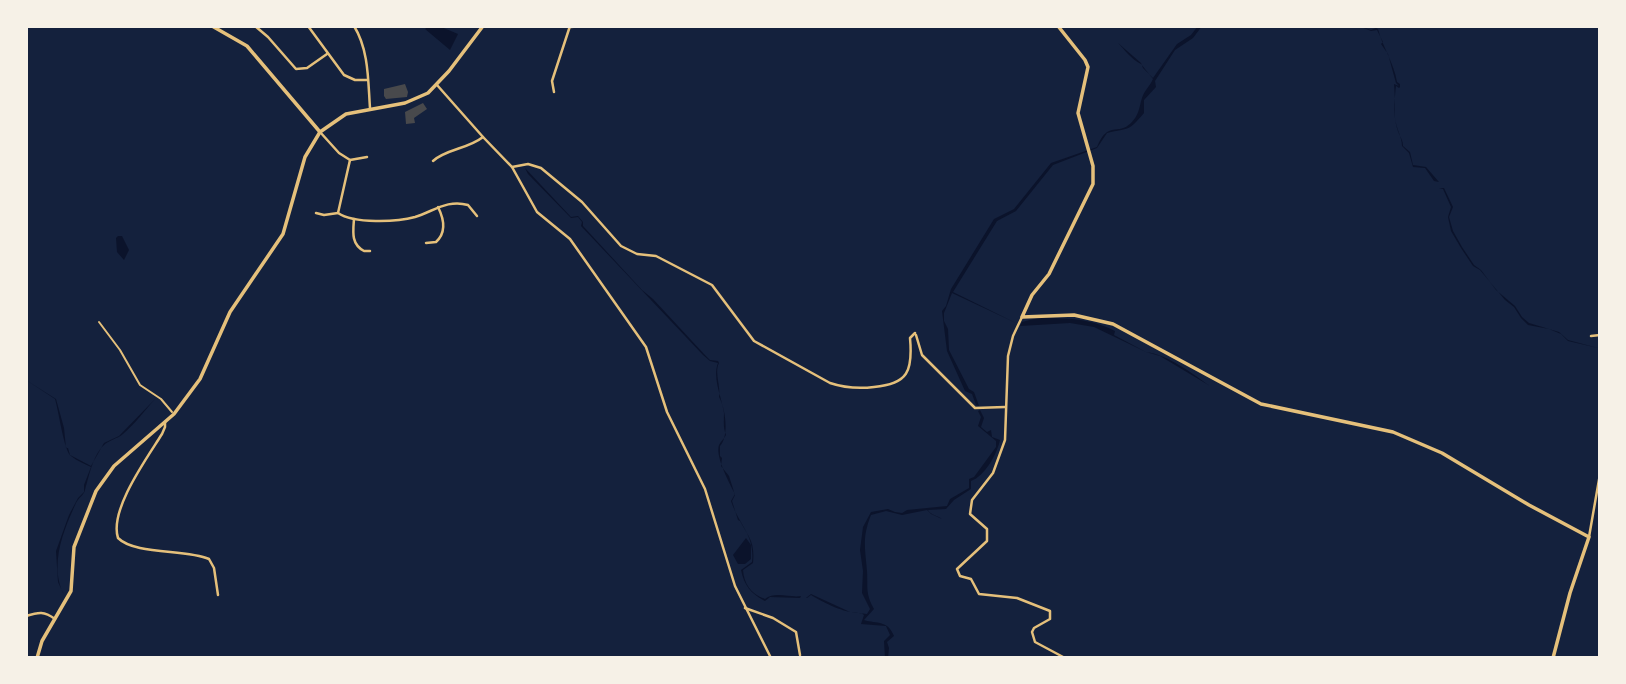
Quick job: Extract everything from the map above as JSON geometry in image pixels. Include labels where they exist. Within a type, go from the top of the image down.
[{"type":"street","points":[[255,26],[296,69],[307,68],[327,54]]},
{"type":"street","points":[[308,26],[338,70],[349,78],[367,80]]},
{"type":"street","points":[[354,26],[365,51],[370,108]]},
{"type":"street","points":[[37,658],[42,641],[71,591],[74,547],[96,491],[114,466],[174,414],[201,379],[230,312],[279,242],[288,222],[305,158],[320,132],[346,114],[411,101],[437,85],[483,26]]},
{"type":"street","points":[[554,92],[552,81],[570,27],[585,26]]},
{"type":"street","points":[[1058,26],[1087,64],[1088,74],[1079,100],[1078,113],[1094,172],[1091,191],[1049,274],[1032,295],[1009,347],[1006,440],[993,473],[969,507],[970,514],[987,529],[987,541],[961,563],[957,573],[971,579],[979,594],[1017,598],[1050,611],[1049,618],[1032,632],[1035,642],[1065,658]]},
{"type":"street","points":[[215,27],[247,46],[339,153],[350,160],[367,157]]},
{"type":"street","points":[[437,85],[512,167],[537,212],[570,239],[646,347],[667,412],[705,489],[728,569],[771,658]]},
{"type":"street","points":[[433,161],[438,156],[474,145],[483,137]]},
{"type":"street","points":[[338,213],[350,160]]},
{"type":"street","points":[[512,167],[528,164],[541,168],[582,202],[605,231],[630,252],[656,256],[712,285],[754,341],[802,369],[841,387],[861,389],[895,384],[901,381],[908,370],[911,358],[910,338],[915,333],[922,355],[979,408],[1005,407]]},
{"type":"street","points":[[316,213],[338,213],[354,219],[400,220],[451,202],[459,202],[472,208],[477,216]]},
{"type":"street","points":[[426,243],[436,242],[443,234],[443,220],[438,207]]},
{"type":"street","points":[[354,219],[353,236],[356,245],[363,251],[370,251]]},
{"type":"street","points":[[1022,317],[1074,315],[1113,324],[1261,404],[1393,432],[1442,453],[1589,537]]},
{"type":"street","points":[[1591,336],[1600,335]]},
{"type":"street","points":[[165,422],[162,435],[120,506],[116,531],[118,538],[127,544],[163,552],[199,555],[209,559],[213,563],[218,595]]},
{"type":"street","points":[[1561,658],[1554,657],[1570,593],[1589,537],[1600,474]]},
{"type":"street","points":[[745,608],[773,618],[796,632],[800,655]]},
{"type":"street","points":[[26,616],[40,612],[55,619]]},
{"type":"lane","points":[[99,322],[120,349],[137,381],[161,399],[174,414]]},
{"type":"water","points":[[439,26],[458,34],[450,50],[425,29]]},
{"type":"water","points":[[1198,26],[1202,26],[1193,38],[1175,50],[1155,81],[1156,87],[1144,100],[1144,113],[1134,124],[1107,133],[1097,148],[1053,165],[1016,211],[997,221],[953,292],[1016,323],[952,293],[944,313],[949,350],[969,389],[974,392],[979,406],[976,405],[972,394],[965,391],[947,351],[942,311],[951,289],[994,219],[1014,209],[1051,163],[1097,147],[1101,139],[1105,134],[1109,131],[1131,123],[1153,79],[1149,74],[1153,78],[1177,44],[1191,35]]},
{"type":"water","points":[[1118,43],[1141,63],[1142,65],[1131,57]]},
{"type":"water","points":[[1389,57],[1400,84],[1399,88],[1396,86],[1395,98],[1394,84],[1399,86],[1396,83]]},
{"type":"water","points":[[1400,136],[1403,146],[1410,152],[1413,165],[1426,167],[1439,182],[1434,181],[1425,168],[1413,167],[1409,153],[1402,146]]},
{"type":"water","points":[[525,168],[571,217],[578,216],[583,222],[583,226],[710,360],[718,361],[719,393],[716,375],[718,363],[710,361],[703,355],[581,226],[582,222],[578,217],[571,218]]},
{"type":"water","points":[[1439,188],[1444,188],[1453,207],[1449,217],[1453,231],[1474,265],[1490,282],[1473,266],[1451,231],[1448,217],[1451,207],[1443,189]]},
{"type":"water","points":[[118,236],[122,236],[129,250],[124,260],[117,252]]},
{"type":"water","points":[[1498,292],[1515,306],[1529,323],[1549,329],[1528,325]]},
{"type":"water","points":[[1038,318],[1096,323],[1115,331],[1114,335],[1146,352],[1094,327],[1070,323],[1020,326],[1022,322]]},
{"type":"water","points":[[1146,352],[1155,354],[1163,357],[1172,361],[1210,386],[1160,356]]},
{"type":"water","points":[[26,380],[56,399],[66,446],[55,399]]},
{"type":"water","points":[[156,398],[121,436],[101,448],[104,443],[119,436]]},
{"type":"water","points":[[980,410],[984,418],[981,427],[987,432],[991,430],[992,437],[1000,440],[998,446],[986,470],[971,481],[971,489],[946,509],[928,510],[942,519],[931,514],[927,510],[902,515],[886,511],[871,515],[866,530],[865,549],[868,594],[874,609],[864,620],[882,624],[889,627],[892,631],[894,636],[887,642],[888,658],[885,658],[884,641],[890,635],[886,626],[861,624],[864,615],[862,613],[867,614],[870,609],[862,593],[860,550],[863,527],[871,512],[888,509],[902,513],[907,510],[947,506],[950,499],[969,488],[969,479],[974,477],[996,447],[996,441],[978,426]]},
{"type":"water","points":[[724,438],[720,446],[721,464],[718,450],[719,445]]},
{"type":"water","points":[[70,455],[91,466],[94,461],[84,492],[84,485],[91,467]]},
{"type":"water","points":[[723,469],[729,476],[734,492],[726,476]]},
{"type":"water","points":[[84,492],[71,514],[60,549],[58,572],[64,595],[58,582],[56,551],[69,515]]},
{"type":"water","points":[[747,533],[752,545],[753,563],[743,570],[749,588],[744,580],[741,570],[752,562]]},
{"type":"water","points":[[746,538],[751,545],[751,559],[745,564],[738,564],[733,555]]},
{"type":"water","points":[[749,588],[765,599],[769,597],[778,595],[801,596],[770,597],[765,601]]},
{"type":"water","points":[[811,594],[850,612],[811,595],[806,598]]},
{"type":"building","points":[[405,84],[407,97],[386,99],[384,89]]},
{"type":"building","points":[[423,103],[427,109],[414,118],[415,123],[406,124],[405,112]]}]
